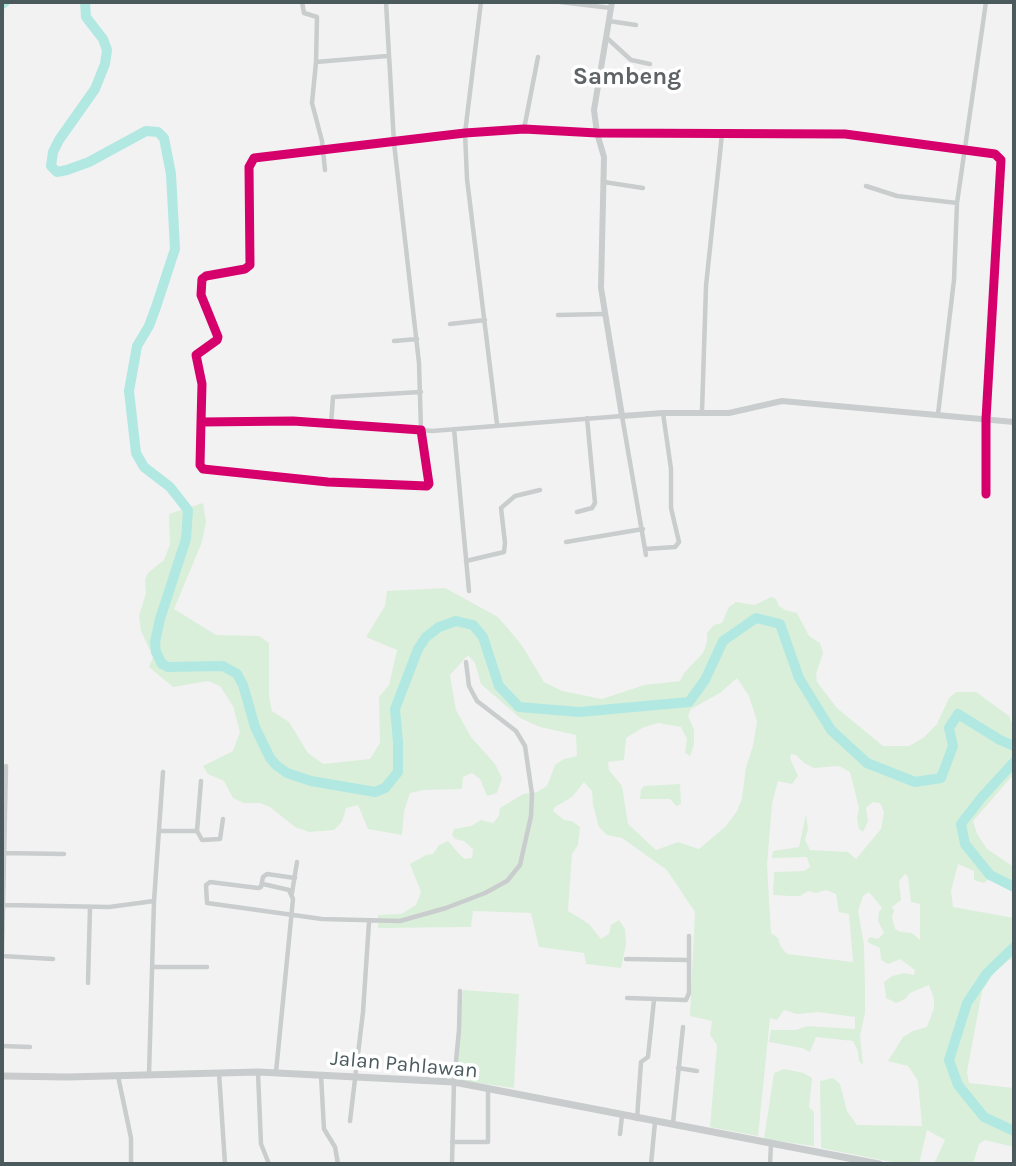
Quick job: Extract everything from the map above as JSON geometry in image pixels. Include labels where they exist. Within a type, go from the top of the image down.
[{"type":"main road","name":"Jalan Pahlawan","points":[[2,1076],[276,1072],[454,1082],[862,1163],[879,1164]]},
{"type":"street","points":[[302,2],[304,13],[317,18],[312,103],[323,151],[324,170]]},
{"type":"street","points":[[386,2],[394,143],[417,339],[421,429],[430,482],[427,486],[328,482],[203,469],[200,465],[202,384],[196,355],[218,337],[201,295],[202,279],[245,269],[250,265],[249,167],[254,158],[394,143],[465,134],[524,129],[597,133],[845,134],[995,154],[1001,160],[986,419],[986,494]]},
{"type":"street","points":[[481,2],[465,134],[467,179],[497,424]]},
{"type":"street","points":[[560,2],[612,5],[595,100],[597,133],[604,157],[601,271],[604,314],[646,552],[675,547],[680,542],[673,517],[669,445],[663,413]]},
{"type":"street","points":[[938,414],[954,280],[957,203],[986,2]]},
{"type":"street","points":[[609,21],[636,25]]},
{"type":"street","points":[[606,37],[631,60],[650,64]]},
{"type":"street","points":[[316,62],[388,56]]},
{"type":"street","points":[[524,129],[538,57]]},
{"type":"street","points":[[702,412],[706,286],[722,134]]},
{"type":"street","points":[[604,183],[643,188]]},
{"type":"street","points":[[866,186],[897,196],[957,203]]},
{"type":"street","points":[[558,315],[604,314]]},
{"type":"street","points":[[450,324],[485,320]]},
{"type":"street","points":[[394,341],[417,339]]},
{"type":"street","points":[[331,424],[333,397],[421,392]]},
{"type":"street","points":[[201,422],[293,421],[432,431],[663,413],[729,413],[782,401],[1014,422]]},
{"type":"street","points":[[577,512],[592,508],[595,503],[587,418]]},
{"type":"street","points":[[454,429],[469,592]]},
{"type":"street","points":[[466,561],[503,552],[505,543],[500,508],[515,496],[540,490]]},
{"type":"street","points":[[566,542],[643,529]]},
{"type":"street","points":[[295,878],[267,874],[258,888],[208,883],[207,903],[292,915],[369,922],[400,921],[459,903],[507,881],[520,864],[531,816],[532,794],[525,746],[516,731],[477,701],[469,686],[466,662]]},
{"type":"street","points":[[6,766],[2,954],[53,959]]},
{"type":"street","points":[[149,1073],[154,901],[163,772]]},
{"type":"street","points":[[201,781],[197,831],[202,840],[220,839],[223,819]]},
{"type":"street","points":[[159,831],[197,831]]},
{"type":"street","points":[[4,853],[64,853]]},
{"type":"street","points":[[276,1072],[297,862]]},
{"type":"street","points":[[262,884],[287,889],[292,894]]},
{"type":"street","points":[[4,905],[109,907],[154,901]]},
{"type":"street","points":[[88,983],[90,907]]},
{"type":"street","points":[[351,1121],[363,1012],[369,922]]},
{"type":"street","points":[[627,998],[682,1001],[688,997],[689,936]]},
{"type":"street","points":[[626,959],[690,960]]},
{"type":"street","points":[[152,967],[207,967]]},
{"type":"street","points":[[452,1164],[460,991]]},
{"type":"street","points":[[638,1119],[641,1062],[648,1057],[654,1000]]},
{"type":"street","points":[[673,1126],[682,1027]]},
{"type":"street","points":[[2,1046],[30,1047]]},
{"type":"street","points":[[678,1068],[697,1071]]},
{"type":"street","points":[[219,1072],[225,1164]]},
{"type":"street","points":[[258,1072],[261,1144],[269,1164]]},
{"type":"street","points":[[321,1075],[324,1129],[335,1147],[338,1164]]},
{"type":"street","points":[[118,1076],[131,1138],[131,1164]]},
{"type":"street","points":[[452,1142],[488,1142],[488,1090]]},
{"type":"street","points":[[620,1134],[622,1116]]},
{"type":"street","points":[[652,1164],[655,1122]]},
{"type":"street","points":[[770,1164],[771,1144]]},
{"type":"green space","points":[[203,503],[206,522],[202,542],[174,609],[216,635],[259,636],[269,643],[269,696],[272,711],[289,722],[308,753],[323,764],[370,759],[380,743],[379,697],[389,685],[397,650],[366,637],[385,606],[387,591],[445,588],[498,617],[521,644],[544,682],[562,691],[602,699],[644,685],[680,681],[703,653],[707,633],[714,625],[722,623],[729,607],[736,602],[755,605],[771,597],[785,610],[797,613],[809,636],[820,643],[823,653],[816,674],[817,682],[837,708],[883,746],[909,746],[923,738],[937,724],[949,698],[956,692],[976,692],[1009,716],[1014,729],[1014,774],[973,821],[977,834],[987,849],[1014,867],[1014,889],[990,878],[984,883],[974,880],[974,871],[958,864],[951,891],[953,907],[1014,918],[1014,959],[994,973],[982,991],[967,1072],[969,1083],[1014,1088],[1014,1147],[985,1140],[979,1144],[973,1164],[934,1164],[945,1140],[927,1130],[919,1164],[902,1164],[821,1148],[820,1081],[833,1078],[840,1084],[847,1111],[857,1125],[922,1126],[918,1081],[908,1066],[888,1061],[903,1037],[927,1027],[934,1008],[934,999],[929,985],[896,1003],[886,998],[884,982],[892,976],[904,973],[914,975],[915,970],[900,959],[888,964],[881,960],[880,948],[867,942],[870,937],[878,939],[884,933],[878,921],[882,908],[869,892],[863,896],[858,911],[864,945],[865,1013],[860,1036],[863,1065],[859,1061],[853,1041],[816,1037],[810,1052],[769,1042],[771,1030],[796,1030],[807,1026],[855,1029],[855,1017],[818,1012],[797,1014],[784,1010],[777,1020],[770,1018],[758,1136],[710,1127],[717,1045],[710,1035],[712,1021],[690,1016],[695,912],[667,870],[622,838],[607,835],[599,827],[592,791],[584,782],[572,797],[553,811],[564,820],[572,821],[580,827],[578,845],[572,854],[568,911],[589,924],[601,939],[609,934],[611,925],[619,920],[625,929],[626,945],[621,968],[586,964],[584,953],[539,947],[531,913],[473,911],[471,927],[378,928],[378,915],[401,914],[416,905],[421,892],[410,864],[433,854],[439,845],[448,841],[465,859],[472,858],[473,849],[464,841],[455,839],[452,835],[454,829],[471,826],[481,820],[493,823],[499,816],[500,808],[523,794],[537,792],[547,786],[555,765],[564,759],[577,756],[576,735],[540,727],[520,718],[481,684],[475,663],[468,655],[450,675],[456,710],[471,737],[495,764],[502,778],[497,793],[487,796],[480,779],[472,773],[463,777],[462,789],[410,793],[404,812],[402,835],[368,829],[358,805],[346,808],[342,822],[334,830],[309,832],[295,827],[270,807],[260,803],[244,803],[233,798],[224,781],[208,774],[203,766],[233,751],[240,732],[233,706],[220,686],[208,681],[173,687],[149,667],[153,657],[141,631],[139,616],[146,593],[145,579],[148,573],[164,560],[170,544],[169,514]],"holes":[[[737,678],[749,696],[757,721],[737,811],[726,826],[699,849],[678,842],[656,850],[628,824],[622,786],[609,770],[608,762],[624,760],[626,738],[642,728],[658,723],[681,727],[687,739],[685,753],[690,756],[694,745],[694,730],[688,716],[691,709],[720,693]],[[791,754],[796,755],[814,768],[839,766],[850,772],[859,808],[859,829],[863,832],[868,821],[866,808],[873,802],[880,803],[884,812],[881,829],[856,859],[848,852],[810,850],[805,840],[808,829],[806,814],[799,847],[773,851],[772,858],[807,857],[810,867],[804,871],[774,872],[773,895],[800,896],[808,891],[816,893],[826,890],[836,894],[839,912],[849,914],[853,962],[787,954],[778,938],[771,933],[767,865],[772,804],[778,781],[792,784],[798,776],[790,758]],[[905,874],[908,877],[911,902],[920,904],[920,940],[912,933],[895,929],[892,907],[901,900],[899,881]]]},
{"type":"green space","points":[[680,784],[681,804],[676,806],[670,799],[640,799],[644,786]]},
{"type":"green space","points":[[463,990],[519,994],[514,1088],[456,1080]]},
{"type":"green space","points":[[784,1069],[804,1073],[812,1078],[809,1107],[814,1112],[814,1146],[764,1139],[774,1073]]},
{"type":"waterway","points":[[85,2],[86,17],[103,39],[107,50],[105,64],[95,89],[59,140],[53,152],[51,166],[57,172],[89,162],[146,131],[158,132],[164,138],[171,174],[175,249],[149,326],[137,346],[129,391],[136,453],[144,467],[170,487],[188,510],[186,539],[160,619],[155,642],[156,652],[162,664],[168,667],[223,666],[237,674],[243,685],[255,727],[276,765],[287,773],[311,781],[375,792],[385,788],[398,772],[395,709],[418,649],[426,637],[439,627],[456,621],[473,625],[483,637],[499,686],[519,707],[579,712],[689,702],[705,680],[723,641],[756,618],[780,624],[799,678],[831,730],[867,763],[915,782],[941,778],[953,746],[949,728],[958,714],[1014,746]]},
{"type":"waterway","points":[[1014,762],[961,824],[965,844],[990,875],[1014,887]]},
{"type":"waterway","points":[[1014,947],[987,973],[967,1003],[949,1060],[958,1085],[984,1117],[1014,1131]]},
{"type":"cycle path","points":[[201,422],[293,421],[421,430],[429,484],[328,482],[203,469],[200,465],[201,422],[202,384],[196,355],[218,337],[201,295],[202,279],[245,269],[250,265],[249,167],[254,158],[465,133],[524,129],[597,133],[845,134],[995,154],[1001,160],[986,419],[986,494]]},
{"type":"district","name":"Sambeng","points":[[627,77]]}]
